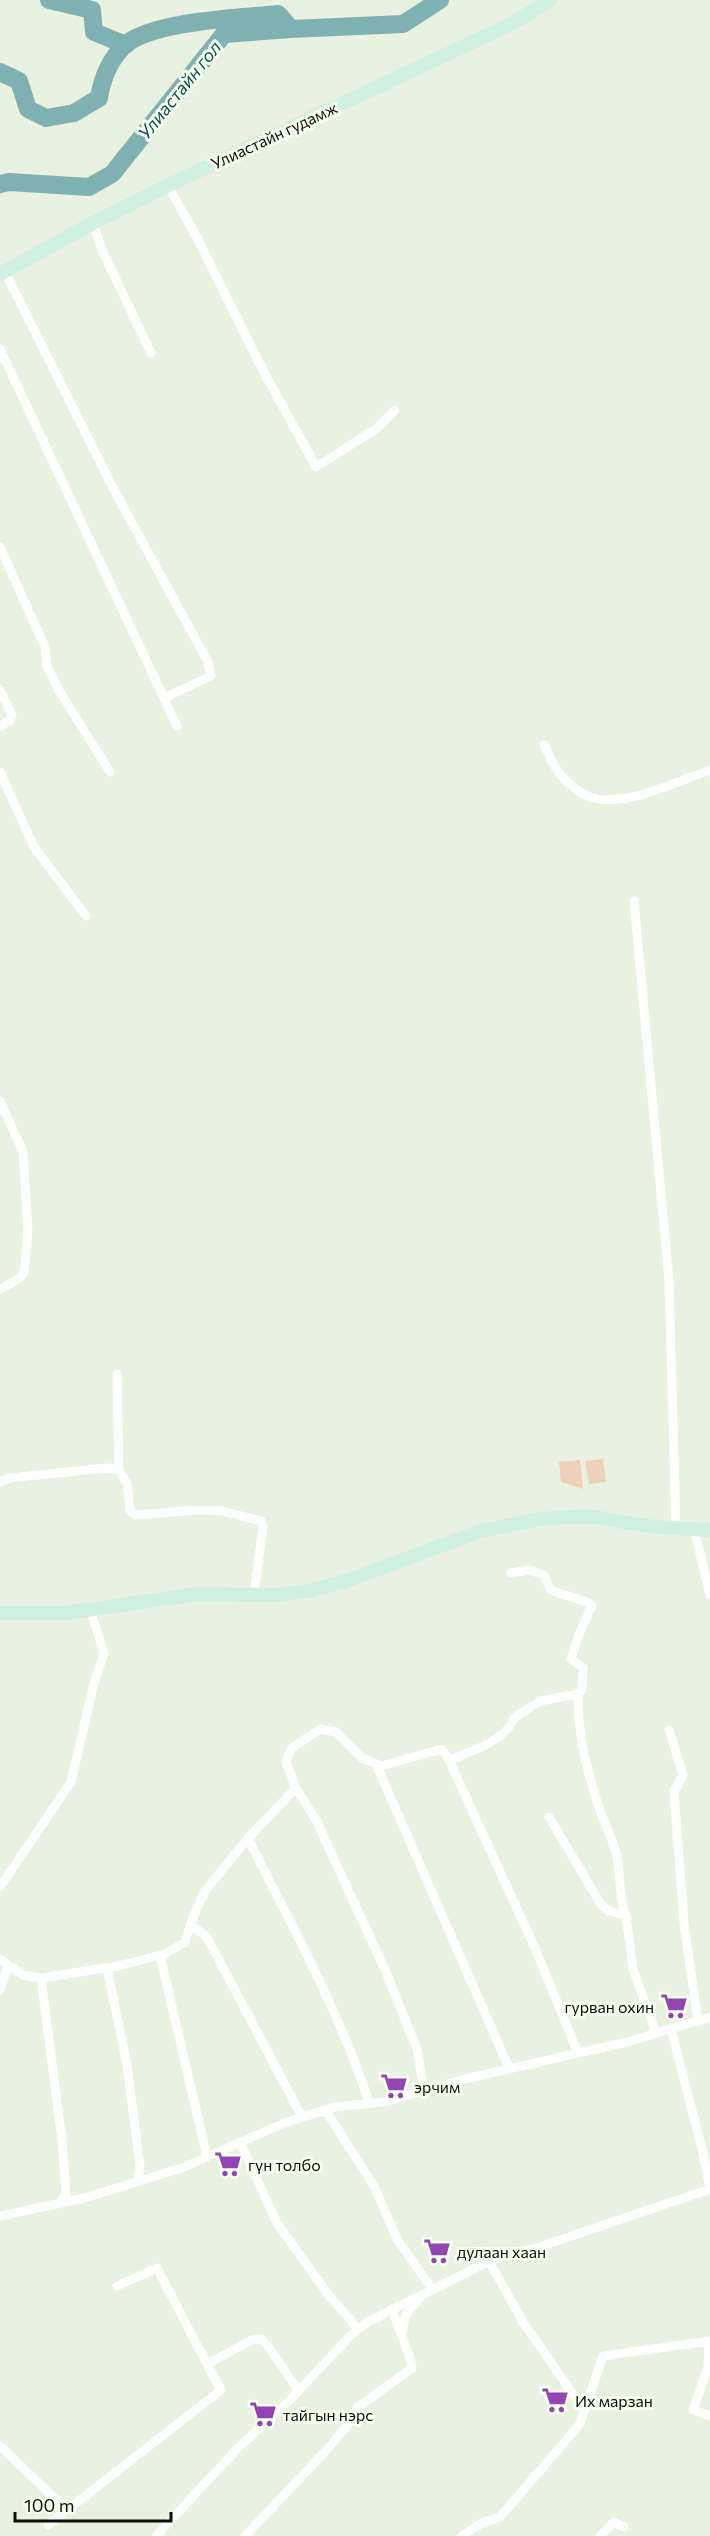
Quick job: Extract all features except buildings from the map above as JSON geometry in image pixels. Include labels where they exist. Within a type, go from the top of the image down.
[{"type":"street","name":"Улиастайн гудамж","points":[[3,273],[93,223],[513,22],[549,0]]},
{"type":"street","points":[[168,186],[200,243],[258,361],[316,467],[376,429],[395,410]]},
{"type":"street","points":[[93,223],[102,250],[151,353]]},
{"type":"street","points":[[3,273],[112,488],[208,662],[211,676],[164,698]]},
{"type":"street","points":[[0,350],[177,726]]},
{"type":"street","points":[[0,547],[45,647],[47,668],[110,772]]},
{"type":"street","points":[[0,690],[12,715],[9,721],[0,726]]},
{"type":"street","points":[[544,745],[558,772],[576,790],[593,798],[631,797],[710,770]]},
{"type":"street","points":[[0,772],[34,847],[86,916]]},
{"type":"street","points":[[634,901],[669,1280],[676,1529]]},
{"type":"street","points":[[0,1101],[23,1152],[28,1230],[24,1274],[0,1289]]},
{"type":"street","points":[[117,1374],[119,1470],[127,1483],[130,1511],[136,1515],[222,1510],[261,1521],[263,1527],[254,1594]]},
{"type":"street","points":[[0,1482],[9,1478],[119,1470]]},
{"type":"street","points":[[0,1611],[40,1614],[197,1593],[292,1593],[327,1587],[481,1531],[513,1523],[588,1516],[676,1529],[710,1530]]},
{"type":"street","points":[[694,1529],[709,1593]]},
{"type":"street","points":[[449,1760],[476,1750],[496,1738],[513,1722],[514,1718],[540,1701],[578,1694],[582,1690],[583,1668],[572,1659],[578,1637],[592,1606],[585,1601],[561,1595],[550,1589],[544,1575],[529,1570],[511,1573]]},
{"type":"street","points":[[0,1887],[71,1782],[94,1683],[104,1653],[90,1609]]},
{"type":"street","points":[[578,1694],[578,1730],[600,1812],[617,1856],[623,1899],[622,1910],[626,1916],[633,1969],[656,2033]]},
{"type":"street","points":[[424,2090],[417,2049],[386,1972],[316,1820],[296,1788],[286,1762],[292,1748],[320,1730],[336,1732],[362,1758],[381,1766],[442,1749],[535,1948],[579,2053]]},
{"type":"street","points":[[669,1730],[683,1775],[674,1792],[684,1924],[698,2020]]},
{"type":"street","points":[[376,1764],[508,2068]]},
{"type":"street","points":[[0,1989],[4,1962],[23,1975],[41,1978],[107,1968],[160,1955],[185,1942],[205,1891],[248,1838],[296,1788]]},
{"type":"street","points":[[549,1816],[602,1906],[626,1916]]},
{"type":"street","points":[[248,1838],[342,2028],[369,2102]]},
{"type":"street","points":[[192,1926],[205,1935],[210,1943],[302,2117]]},
{"type":"street","points":[[160,1955],[207,2157]]},
{"type":"street","points":[[107,1968],[127,2065],[140,2165],[137,2182]]},
{"type":"street","points":[[41,1978],[63,2151],[66,2194],[60,2203]]},
{"type":"street","points":[[0,2216],[60,2203],[182,2168],[302,2117],[334,2107],[383,2102],[508,2068],[656,2033],[710,2017]]},
{"type":"street","points":[[156,2536],[238,2448],[299,2391],[358,2329],[392,2309],[489,2261],[539,2247],[710,2189],[702,2149],[670,2029]]},
{"type":"street","points":[[326,2111],[374,2186],[398,2241],[433,2290]]},
{"type":"street","points":[[240,2142],[263,2196],[282,2232],[328,2294],[358,2329]]},
{"type":"street","points":[[489,2261],[524,2322],[584,2410]]},
{"type":"street","points":[[48,2525],[221,2390],[157,2268],[117,2286]]},
{"type":"street","points":[[400,2337],[401,2326],[406,2315],[421,2296]]},
{"type":"street","points":[[245,2536],[326,2452],[349,2422],[357,2407],[412,2368],[412,2359],[400,2337],[392,2309]]},
{"type":"street","points":[[207,2364],[252,2340],[261,2339],[273,2351],[299,2391]]},
{"type":"street","points":[[462,2536],[482,2523],[500,2517],[580,2424],[603,2356],[709,2341],[708,2367],[693,2410],[710,2416]]},
{"type":"street","points":[[0,2446],[67,2510]]},
{"type":"street","points":[[600,2536],[614,2522],[624,2527]]},
{"type":"shaded area","points":[[603,1459],[606,1482],[589,1484],[585,1461]]},
{"type":"shaded area","points":[[580,1460],[583,1489],[561,1482],[559,1462]]},
{"type":"waterway","points":[[49,0],[92,10],[94,32],[126,45]]},
{"type":"waterway","name":"Улиастайн гол","points":[[0,184],[9,182],[89,187],[112,174],[224,34],[403,24],[440,0]]},
{"type":"waterway","points":[[0,72],[19,81],[28,109],[46,118],[74,113],[99,98],[102,84],[115,57],[125,45],[138,37],[198,22],[278,14],[291,29]]},
{"type":"place","name":"гурван охин","points":[[674,2006]]},
{"type":"place","name":"эрчим","points":[[394,2086]]},
{"type":"place","name":"гүн толбо","points":[[228,2164]]},
{"type":"place","name":"дулаан хаан","points":[[437,2251]]},
{"type":"place","name":"Их марзан","points":[[555,2400]]},
{"type":"place","name":"тайгын нэрс","points":[[263,2414]]}]
